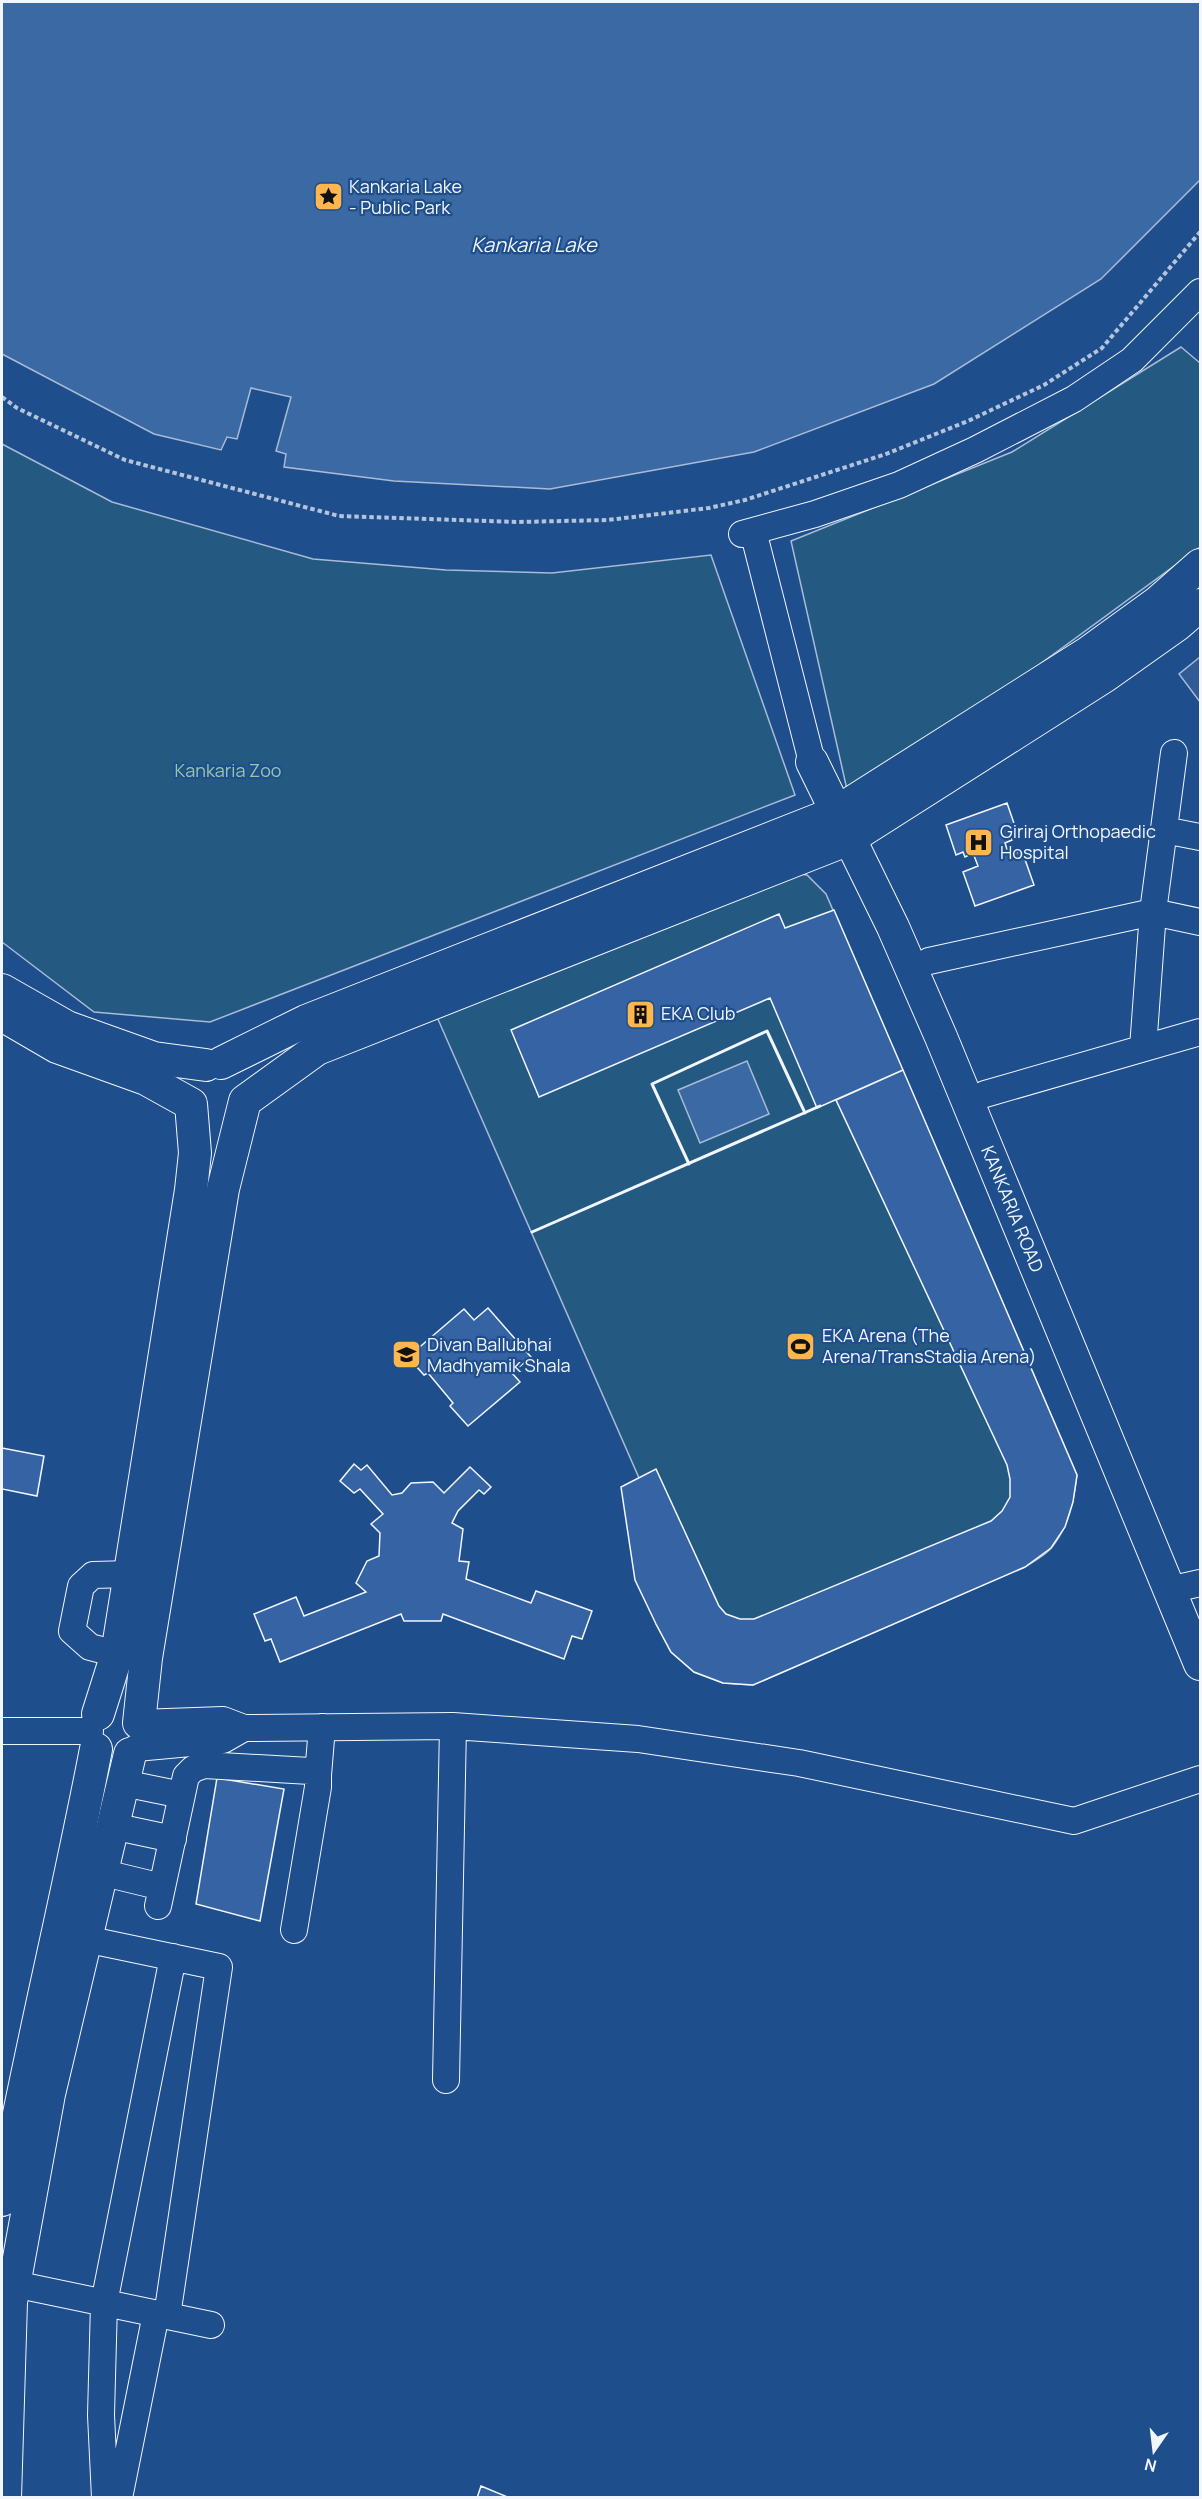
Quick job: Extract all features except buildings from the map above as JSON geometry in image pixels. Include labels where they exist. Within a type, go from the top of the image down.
[{"type":"main road","points":[[2,2200],[22,2089],[73,1866],[95,1731],[117,1654],[191,1190],[195,1154],[191,1104],[188,1094],[191,1078],[198,1070],[306,1022],[850,821],[1158,602],[1200,566]]},
{"type":"main road","points":[[2,1015],[57,1047],[146,1079],[191,1104],[202,1116],[222,1120],[237,1114],[245,1101],[317,1049],[850,821],[1105,676],[1177,625],[1200,605]]},
{"type":"main road","name":"KANKARIA ROAD","points":[[812,762],[850,821],[941,1037],[1190,1599],[1200,1664]]},
{"type":"main road","points":[[850,821],[910,919],[929,961],[986,1094],[1190,1599]]},
{"type":"main road","points":[[2,990],[67,1027],[154,1058],[231,1065],[239,1072],[247,1090],[224,1189],[132,1752],[100,1872],[10,2252],[14,2284],[10,2302],[5,2498]]},
{"type":"main road","points":[[95,1731],[106,1709],[121,1708],[135,1715],[132,1752]]},
{"type":"main road","points":[[95,1731],[106,1756],[114,1758],[132,1752]]},
{"type":"street","points":[[812,762],[748,532],[814,514],[899,485],[975,450],[1074,399],[1132,360],[1200,292]]},
{"type":"street","points":[[1143,1048],[1153,912],[1174,753]]},
{"type":"street","points":[[1164,830],[1200,837]]},
{"type":"street","points":[[929,961],[1153,912],[1200,922]]},
{"type":"street","points":[[986,1094],[1200,1032]]},
{"type":"street","points":[[117,1654],[90,1647],[72,1631],[81,1586],[93,1575],[130,1574]]},
{"type":"street","points":[[132,1752],[223,1740],[244,1728],[453,1726],[638,1739],[788,1761],[1074,1821],[1200,1779]]},
{"type":"street","points":[[446,2080],[453,1726]]},
{"type":"street","points":[[294,1930],[318,1775],[322,1727]]},
{"type":"street","points":[[2,1731],[95,1731]]},
{"type":"street","points":[[132,1752],[182,1795]]},
{"type":"street","points":[[100,1872],[160,1896],[186,1776],[193,1769],[204,1765],[310,1771],[318,1775]]},
{"type":"street","points":[[112,1826],[172,1839]]},
{"type":"street","points":[[85,1939],[219,1967],[162,2315],[119,2498]]},
{"type":"street","points":[[105,2498],[101,2415],[104,2303],[173,1957]]},
{"type":"street","points":[[14,2284],[211,2325]]},
{"type":"path","points":[[2,397],[17,408],[125,460],[339,516],[518,522],[608,520],[709,508],[745,500],[886,454],[968,421],[1044,385],[1102,348],[1200,232]]},
{"type":"green space","points":[[1181,347],[1200,363],[1200,547],[850,803],[791,541],[1012,452]]},
{"type":"green space","name":"Kankaria Zoo","points":[[2,444],[112,502],[313,559],[446,570],[552,573],[711,555],[795,795],[210,1022],[94,1012],[2,942]]},
{"type":"green space","name":"EKA Arena (The Arena/TransStadia Arena)","points":[[792,873],[807,875],[826,894],[1077,1475],[1067,1522],[1052,1547],[1040,1558],[1025,1567],[753,1685],[723,1683],[694,1672],[671,1652],[656,1624],[639,1478],[437,1017]]},
{"type":"shaded area","points":[[1200,657],[1200,702],[1179,674]]},
{"type":"water","name":"Kankaria Lake","points":[[2,2],[1200,2],[1200,180],[1101,279],[934,384],[754,452],[550,489],[394,481],[284,467],[286,454],[276,451],[291,397],[251,388],[237,439],[227,437],[221,450],[154,434],[2,354]]},
{"type":"water","points":[[747,1061],[769,1114],[700,1143],[678,1090]]},
{"type":"wall","points":[[689,1164],[652,1084],[767,1031],[805,1113]]},
{"type":"wall","points":[[532,1232],[820,1106]]},
{"type":"place","name":"Kankaria Lake - Public Park","points":[[328,197]]},
{"type":"place","name":"Giriraj Orthopaedic Hospital","points":[[979,842]]},
{"type":"place","name":"EKA Club","points":[[640,1014]]},
{"type":"place","name":"EKA Arena (The Arena/TransStadia Arena)","points":[[801,1346]]},
{"type":"place","name":"Divan Ballubhai Madhyamik Shala","points":[[406,1355]]}]
